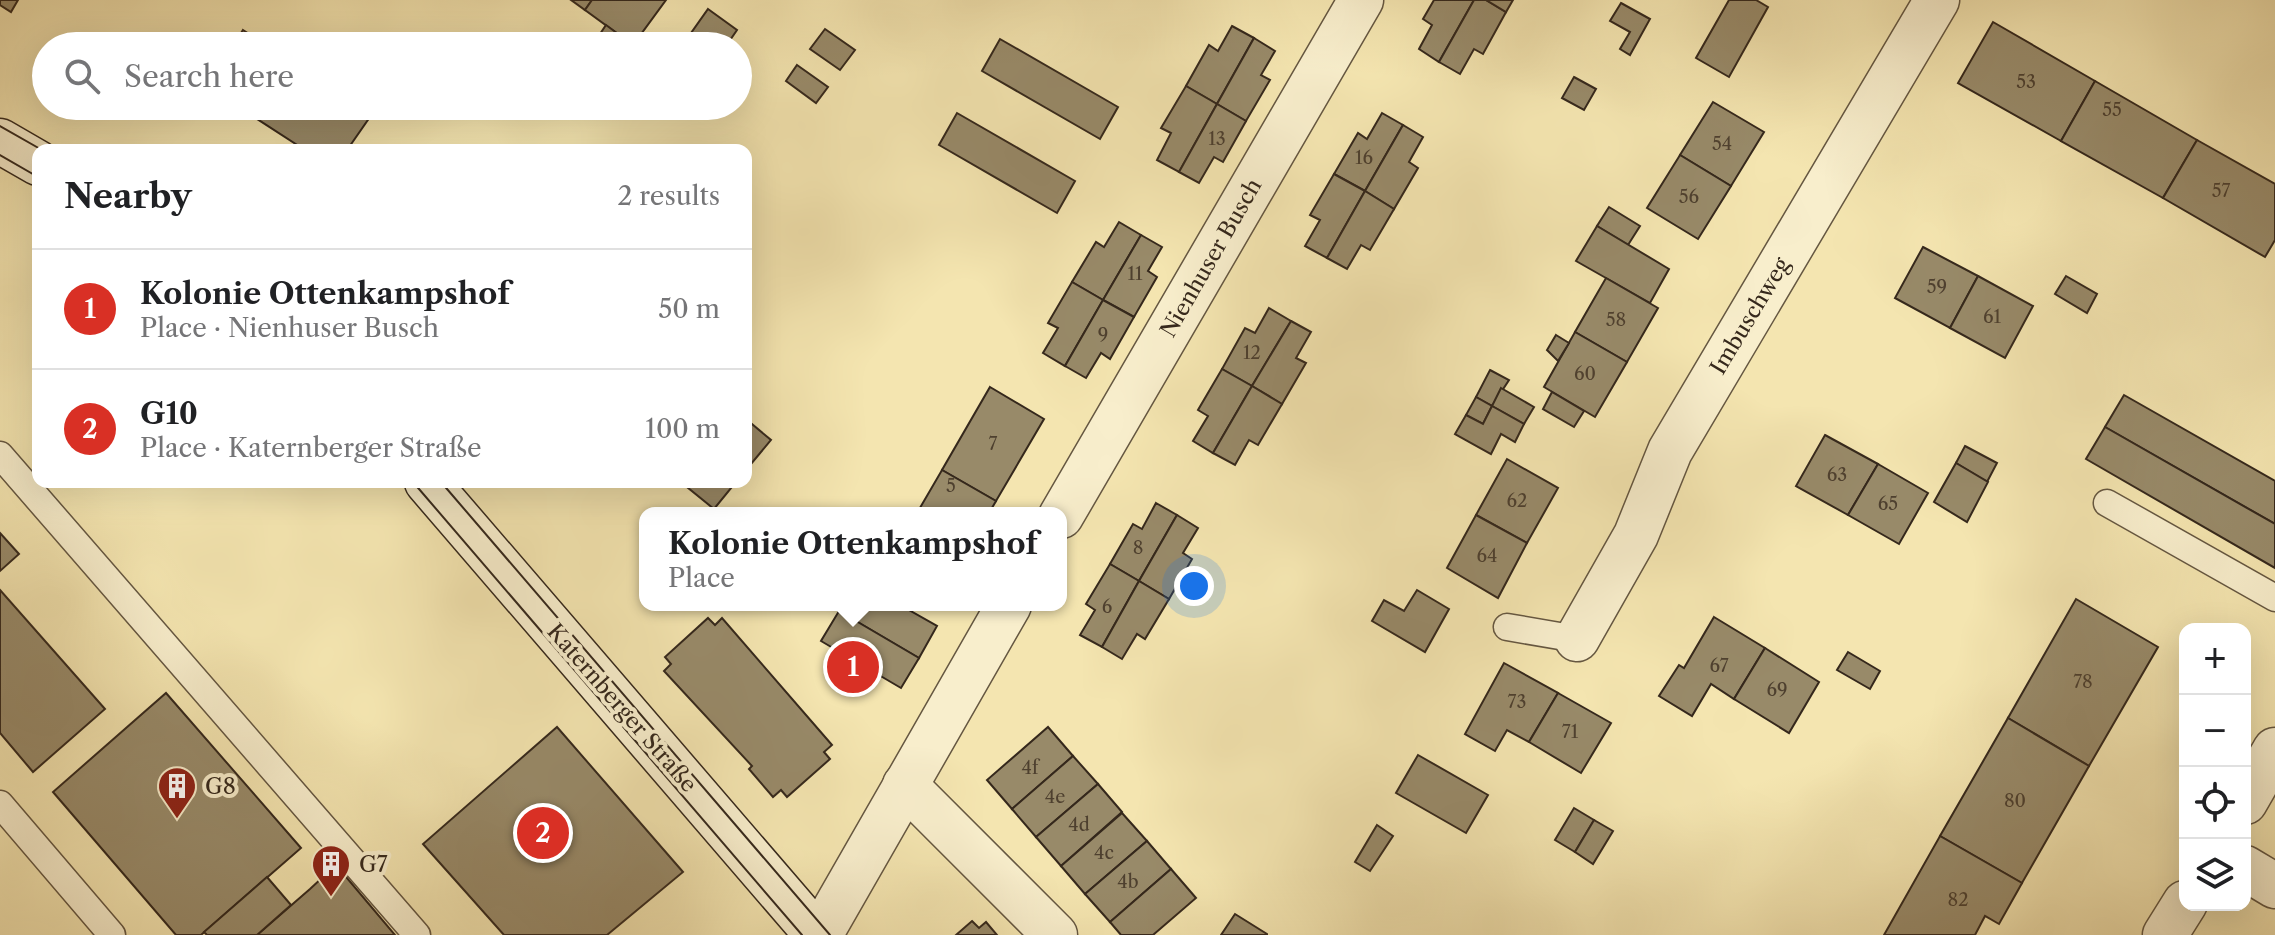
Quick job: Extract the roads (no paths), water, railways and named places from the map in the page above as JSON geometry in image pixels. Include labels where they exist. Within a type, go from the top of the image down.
[{"type":"street","name":"Nienhuser Busch","points":[[1066,507],[1361,0]]},
{"type":"street","name":"Imbuschweg","points":[[1577,639],[1636,535],[1670,451],[1937,0]]},
{"type":"street","points":[[0,141],[32,160]]},
{"type":"street","name":"Katernberger Straße","points":[[432,488],[819,935]]},
{"type":"street","points":[[819,935],[1006,611]]},
{"type":"street","points":[[2251,792],[2275,750]]},
{"type":"street","points":[[905,785],[1055,935]]},
{"type":"street","points":[[2251,872],[2275,886]]},
{"type":"street","points":[[2165,935],[2180,911]]},
{"type":"lane","points":[[0,455],[417,935]]},
{"type":"lane","points":[[2107,503],[2275,598]]},
{"type":"lane","points":[[1507,627],[1577,639]]},
{"type":"lane","points":[[0,804],[112,935]]},
{"type":"tram line","points":[[0,126],[32,144]]},
{"type":"tram line","points":[[0,155],[32,174]]},
{"type":"tram line","points":[[418,488],[802,935]]},
{"type":"tram line","points":[[446,488],[830,935]]},
{"type":"place","name":"Kolonie Ottenkampshof","points":[[853,667]]},
{"type":"place","name":"G8","points":[[177,820]]},
{"type":"place","name":"G10","points":[[543,833]]},
{"type":"place","name":"G7","points":[[331,898]]}]
